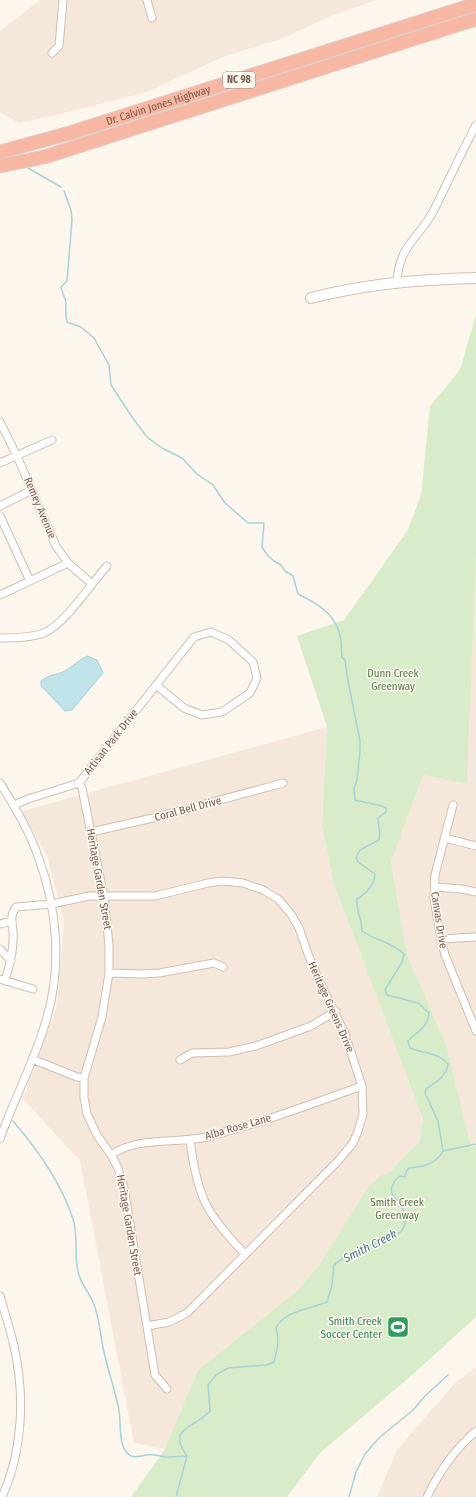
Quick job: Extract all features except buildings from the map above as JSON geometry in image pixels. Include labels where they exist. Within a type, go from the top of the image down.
[{"type":"highway","name":"Dr. Calvin Jones Highway","points":[[0,152],[70,133],[476,4]]},
{"type":"highway","name":"Dr. Calvin Jones Highway","points":[[0,165],[44,157],[476,19]]},
{"type":"highway","points":[[0,165],[7,161],[64,142],[71,138],[70,133]]},
{"type":"street","points":[[52,53],[59,46],[63,0]]},
{"type":"street","points":[[147,0],[152,18]]},
{"type":"street","points":[[397,282],[400,259],[407,247],[427,222],[476,125]]},
{"type":"street","points":[[312,298],[365,286],[397,282],[476,278]]},
{"type":"street","name":"Remey Avenue","points":[[0,422],[17,456],[56,546],[68,563],[92,584]]},
{"type":"street","points":[[0,463],[52,440]]},
{"type":"street","points":[[0,506],[32,490]]},
{"type":"street","points":[[0,516],[30,581]]},
{"type":"street","points":[[0,595],[68,563]]},
{"type":"street","points":[[0,638],[20,638],[45,632],[62,619],[106,566]]},
{"type":"street","name":"Artisan Park Drive","points":[[14,805],[79,783],[156,685],[194,637],[211,632],[229,640],[253,662],[257,678],[250,693],[222,712],[202,715],[184,708],[156,685]]},
{"type":"street","points":[[0,783],[14,805],[39,858],[52,904],[56,952],[54,981],[48,1017],[8,1115],[0,1139]]},
{"type":"street","name":"Heritage Garden Street","points":[[79,783],[82,788],[92,832],[104,896],[109,945],[109,973],[102,1016],[84,1078],[84,1098],[87,1114],[112,1155],[124,1188],[154,1374],[167,1388]]},
{"type":"street","name":"Coral Bell Drive","points":[[92,832],[138,822],[283,783]]},
{"type":"street","name":"Canvas Drive","points":[[453,805],[435,875],[434,898],[445,955],[476,1031]]},
{"type":"street","points":[[445,838],[476,846]]},
{"type":"street","name":"Heritage Greens Drive","points":[[12,920],[13,911],[16,907],[52,904],[89,896],[155,896],[208,883],[223,881],[243,883],[263,890],[278,899],[291,914],[299,928],[318,978],[336,1011],[345,1034],[362,1086],[363,1114],[353,1143],[338,1161],[187,1314],[169,1322],[147,1326]]},
{"type":"street","points":[[434,887],[462,889],[476,892]]},
{"type":"street","points":[[0,924],[12,920],[14,944],[11,961],[3,980],[33,989]]},
{"type":"street","points":[[441,939],[476,937]]},
{"type":"street","points":[[0,949],[11,961]]},
{"type":"street","points":[[109,973],[159,973],[214,963],[223,967]]},
{"type":"street","points":[[180,1060],[192,1052],[229,1052],[256,1046],[311,1026],[336,1011]]},
{"type":"street","points":[[32,1059],[64,1072],[84,1078]]},
{"type":"street","name":"Alba Rose Lane","points":[[112,1155],[130,1146],[206,1137],[258,1122],[362,1086]]},
{"type":"street","points":[[190,1140],[199,1191],[209,1210],[226,1234],[245,1254]]},
{"type":"street","points":[[0,1296],[14,1347],[20,1398],[15,1458],[2,1497]]},
{"type":"street","points":[[427,1497],[435,1480],[451,1456],[476,1431]]},
{"type":"shaded area","points":[[40,0],[377,0],[333,15],[281,39],[225,56],[147,92],[19,123],[0,112],[0,31]]},
{"type":"shaded area","points":[[476,555],[476,1146],[471,1147],[447,1047],[407,955],[391,861],[423,775],[467,784]]},
{"type":"shaded area","points":[[327,727],[322,825],[334,884],[423,1119],[419,1143],[411,1149],[390,1172],[380,1176],[356,1207],[319,1265],[298,1290],[198,1370],[165,1449],[134,1443],[80,1161],[23,1099],[57,1005],[64,922],[47,856],[22,811]]},
{"type":"shaded area","points":[[476,1367],[476,1497],[377,1497],[397,1450],[455,1383]]},
{"type":"green space","points":[[476,314],[476,555],[467,784],[423,775],[391,862],[407,955],[447,1047],[471,1147],[476,1146],[476,1317],[412,1375],[320,1453],[287,1497],[131,1497],[165,1449],[198,1370],[298,1290],[319,1265],[369,1186],[380,1176],[390,1172],[411,1149],[419,1143],[423,1119],[334,884],[322,825],[327,727],[297,636],[344,620],[408,530],[421,495],[430,406],[461,367]]},
{"type":"water","points":[[87,656],[97,660],[103,673],[72,710],[65,711],[41,686],[41,681],[47,677],[65,671]]},
{"type":"waterway","points":[[28,168],[61,187]]},
{"type":"waterway","points":[[64,191],[71,210],[72,220],[67,281],[61,287],[66,303],[67,322],[81,327],[94,338],[109,365],[111,385],[147,437],[162,448],[182,458],[197,474],[213,485],[225,503],[248,523],[264,523],[262,547],[268,556],[293,576],[298,594],[323,609],[333,619],[340,635],[342,657],[345,660],[360,741],[357,780],[354,788],[355,800],[386,808],[386,812],[378,818],[380,835],[379,840],[360,850],[356,857],[358,862],[375,874],[369,889],[357,899],[357,907],[362,931],[395,947],[404,954],[402,962],[385,990],[387,995],[418,1003],[429,1013],[427,1022],[408,1041],[410,1048],[440,1057],[448,1064],[443,1076],[426,1089],[425,1093],[438,1121],[443,1151]]},
{"type":"waterway","points":[[13,1121],[48,1167],[62,1192],[73,1219],[76,1233],[77,1268],[80,1279],[93,1302],[97,1314],[104,1352],[119,1410],[121,1438],[125,1450],[130,1456],[134,1457],[149,1455],[166,1457],[187,1456]]},
{"type":"waterway","name":"Smith Creek","points":[[187,1456],[179,1439],[185,1429],[204,1417],[210,1411],[208,1385],[216,1375],[228,1368],[266,1365],[274,1362],[278,1341],[276,1328],[286,1317],[327,1302],[332,1285],[334,1265],[357,1249],[383,1241],[401,1231],[405,1224],[404,1212],[399,1202],[392,1194],[392,1185],[396,1180],[400,1176],[405,1177],[409,1168],[424,1166],[433,1162],[443,1151],[476,1144]]},
{"type":"waterway","points":[[349,1497],[356,1472],[365,1454],[379,1438],[413,1410],[425,1396],[448,1375]]},
{"type":"waterway","name":"Smith Creek","points":[[176,1497],[187,1456]]},
{"type":"place","name":"Smith Creek Soccer Center","points":[[398,1327]]},
{"type":"park label","name":"Dunn Creek Greenway","points":[[393,679]]},
{"type":"park label","name":"Smith Creek Greenway","points":[[397,1208]]}]
